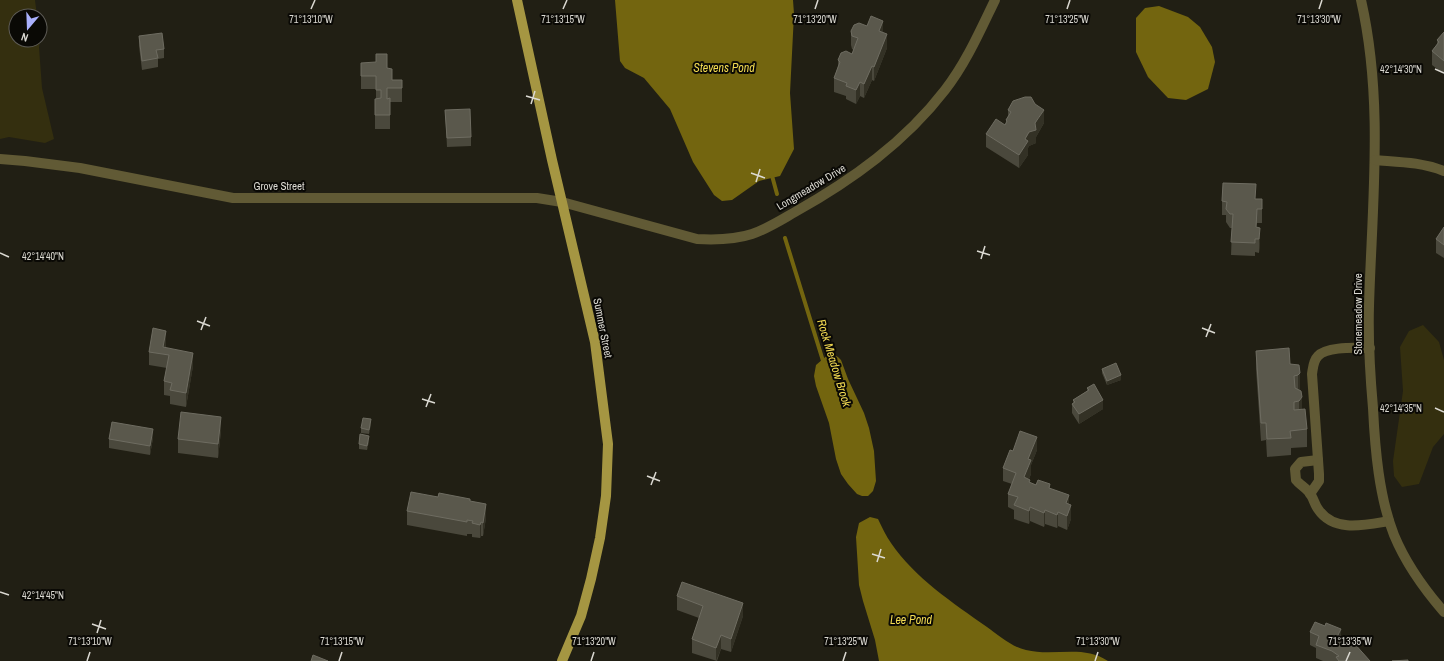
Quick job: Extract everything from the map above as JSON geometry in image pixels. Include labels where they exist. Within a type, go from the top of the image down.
[{"type":"main road","name":"Summer Street","points":[[517,0],[595,342],[608,444],[606,496],[592,579],[581,616],[562,661]]},
{"type":"street","name":"Longmeadow Drive","points":[[562,202],[698,239],[713,240],[737,238],[766,228],[818,199],[867,166],[889,149],[917,123],[932,106],[958,71],[975,43],[995,0]]},
{"type":"street","name":"Stonemeadow Drive","points":[[1361,0],[1369,42],[1375,119],[1375,160],[1369,308],[1375,444],[1389,521],[1395,536],[1408,564],[1444,612]]},
{"type":"street","name":"Grove Street","points":[[0,160],[25,161],[80,168],[233,198],[511,197],[537,198],[562,202]]},
{"type":"street","points":[[1375,160],[1415,163],[1444,171]]},
{"type":"street","points":[[1310,494],[1319,481],[1312,374],[1314,362],[1318,356],[1333,349],[1370,348]]},
{"type":"street","points":[[1318,460],[1301,462],[1295,470],[1296,480],[1310,494],[1318,509],[1329,522],[1340,525],[1364,525],[1389,521]]},
{"type":"shaded area","points":[[0,0],[35,0],[36,8],[8,8],[8,48],[39,48],[42,88],[54,139],[45,143],[9,137],[0,139]]},
{"type":"shaded area","points":[[1423,325],[1439,342],[1444,360],[1444,434],[1433,447],[1419,484],[1402,487],[1394,476],[1393,461],[1403,391],[1400,347],[1409,331]]},
{"type":"water","name":"Stevens Pond","points":[[615,0],[793,0],[794,14],[790,93],[794,149],[780,176],[759,181],[732,200],[722,201],[714,195],[693,162],[670,109],[644,78],[625,68],[620,61]]},
{"type":"water","points":[[1159,6],[1188,17],[1200,27],[1212,47],[1215,62],[1208,89],[1186,100],[1168,98],[1148,77],[1136,52],[1136,18],[1145,8]]},
{"type":"water","points":[[830,353],[841,360],[869,428],[874,451],[876,481],[873,491],[868,496],[857,494],[841,474],[836,459],[829,423],[816,386],[814,376],[816,365]]},
{"type":"water","name":"Lee Pond","points":[[870,517],[878,519],[891,543],[911,568],[923,579],[1010,644],[1026,650],[1037,652],[1089,653],[1108,661],[879,661],[875,640],[859,585],[856,537],[859,523]]},
{"type":"building","points":[[871,16],[883,21],[879,31],[887,34],[874,67],[872,66],[864,84],[860,82],[856,90],[846,86],[847,83],[834,78],[840,62],[838,60],[841,53],[846,51],[852,54],[858,38],[852,36],[851,31],[854,25],[859,23],[867,26]]},
{"type":"building","points":[[1444,32],[1444,61],[1432,51],[1439,42],[1437,40]]},
{"type":"building","points":[[162,33],[164,49],[156,50],[158,58],[142,61],[139,36]]},
{"type":"building","points":[[376,54],[387,54],[387,68],[392,69],[392,80],[402,80],[402,88],[387,88],[387,99],[390,98],[390,115],[375,115],[375,99],[381,98],[381,90],[376,90],[376,76],[361,76],[361,63],[376,62]]},
{"type":"building","points":[[1025,97],[1031,97],[1035,104],[1044,110],[1035,123],[1036,130],[1029,132],[1025,139],[1028,141],[1019,155],[986,134],[996,119],[1005,125],[1011,112],[1008,110],[1013,101]]},
{"type":"building","points":[[470,109],[471,137],[447,138],[445,110]]},
{"type":"building","points":[[1223,183],[1256,184],[1255,199],[1262,199],[1262,209],[1257,209],[1256,227],[1260,228],[1259,239],[1255,239],[1255,243],[1231,242],[1233,214],[1230,214],[1226,209],[1227,202],[1222,201]]},
{"type":"building","points":[[1444,227],[1444,245],[1436,239]]},
{"type":"building","points":[[153,328],[166,331],[163,347],[193,353],[186,393],[170,390],[172,383],[164,381],[169,355],[149,352]]},
{"type":"building","points":[[1289,348],[1290,364],[1299,365],[1300,373],[1294,376],[1295,388],[1301,391],[1302,397],[1299,401],[1294,402],[1294,410],[1305,409],[1307,429],[1290,431],[1291,438],[1267,439],[1266,423],[1261,423],[1256,351]]},
{"type":"building","points":[[1116,363],[1121,375],[1107,381],[1102,369]]},
{"type":"building","points":[[1094,384],[1103,400],[1079,414],[1072,404],[1075,402],[1073,400],[1089,390],[1087,388]]},
{"type":"building","points":[[181,412],[221,417],[218,444],[178,439]]},
{"type":"building","points":[[363,418],[371,419],[369,430],[361,428]]},
{"type":"building","points":[[112,422],[153,429],[150,446],[109,439]]},
{"type":"building","points":[[1020,431],[1037,437],[1028,459],[1031,460],[1024,477],[1030,480],[1029,482],[1036,485],[1038,480],[1050,484],[1049,488],[1069,495],[1066,503],[1071,505],[1067,516],[1058,512],[1057,515],[1045,510],[1044,513],[1030,507],[1029,511],[1014,505],[1018,497],[1008,494],[1016,473],[1003,468],[1010,450],[1013,451]]},
{"type":"building","points":[[360,434],[369,436],[367,446],[359,444]]},
{"type":"building","points":[[411,492],[438,497],[439,493],[470,499],[470,501],[486,504],[483,523],[481,522],[480,525],[472,523],[473,521],[467,520],[467,522],[407,511]]},
{"type":"building","points":[[682,582],[743,603],[731,639],[721,635],[716,648],[692,639],[703,606],[677,596]]},
{"type":"building","points":[[1315,622],[1325,626],[1326,623],[1341,629],[1338,635],[1353,642],[1370,661],[1339,661],[1336,657],[1339,656],[1332,651],[1316,645],[1319,636],[1310,632]]},
{"type":"building","points":[[313,655],[328,661],[311,661]]},
{"type":"waterway","name":"Rock Meadow Brook","points":[[771,172],[777,194]]},
{"type":"waterway","name":"Rock Meadow Brook","points":[[785,238],[824,364]]}]
